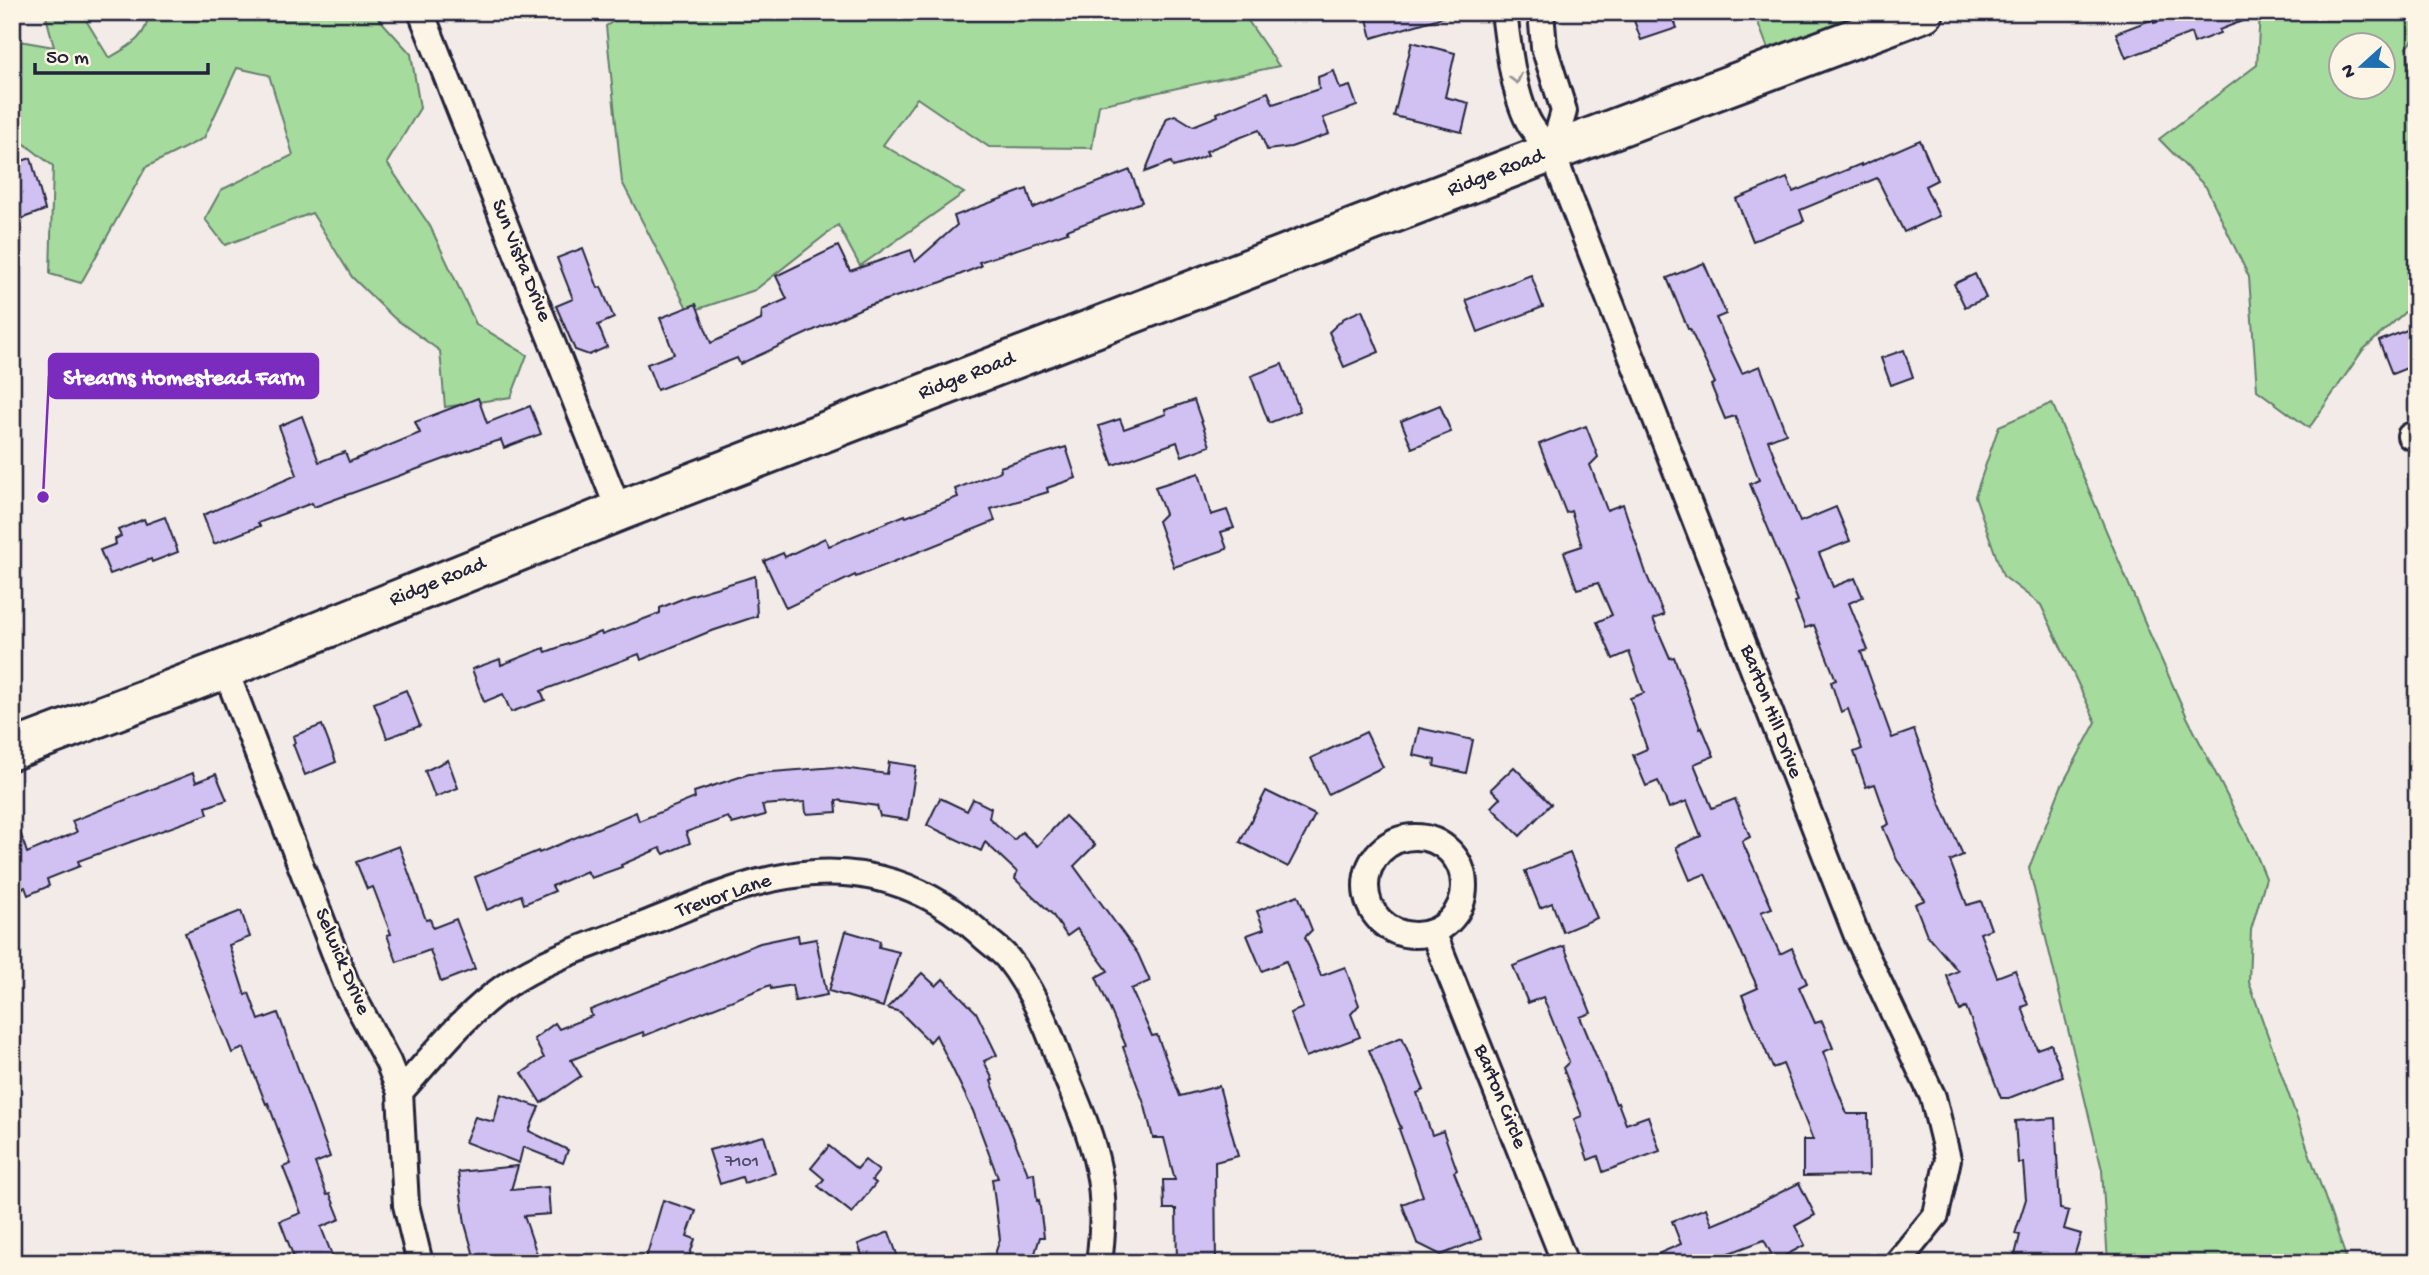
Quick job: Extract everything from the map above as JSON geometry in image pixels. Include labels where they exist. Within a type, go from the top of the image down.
[{"type":"main road","name":"Ridge Road","points":[[12,750],[225,669],[619,511],[1924,12]]},
{"type":"street","name":"Sun Vista Drive","points":[[421,12],[619,511]]},
{"type":"street","name":"Barton Hill Drive","points":[[1504,12],[1509,52],[1530,125],[1552,152],[1857,936],[1933,1097],[1948,1159],[1936,1214],[1897,1263]]},
{"type":"street","points":[[1541,12],[1544,47],[1564,111],[1552,152]]},
{"type":"street","name":"Selwick Drive","points":[[225,669],[346,983],[388,1062],[400,1092],[406,1205],[420,1263]]},
{"type":"street","points":[[1414,836],[1431,838],[1446,847],[1458,860],[1464,876],[1464,894],[1458,910],[1448,923],[1433,932],[1418,935],[1395,930],[1377,917],[1368,903],[1366,880],[1373,858],[1397,839],[1414,836]]},
{"type":"street","name":"Trevor Lane","points":[[400,1092],[465,1019],[504,987],[543,964],[749,884],[830,872],[862,874],[890,880],[923,894],[963,917],[1009,959],[1031,993],[1049,1032],[1098,1169],[1102,1209],[1099,1263]]},
{"type":"street","name":"Barton Circle","points":[[1433,932],[1565,1263]]},
{"type":"green space","points":[[45,12],[81,12],[109,58],[141,35],[148,12],[373,12],[411,54],[420,108],[387,163],[430,226],[476,324],[527,355],[511,397],[445,407],[440,351],[393,317],[352,277],[312,213],[225,245],[205,219],[221,190],[293,155],[269,75],[237,68],[204,138],[146,167],[81,283],[50,274],[53,166],[12,134],[12,36],[14,40],[54,47]]},
{"type":"green space","points":[[628,12],[1242,12],[1279,66],[1099,105],[1092,148],[989,147],[917,98],[883,145],[964,193],[860,266],[838,225],[755,290],[689,312],[622,182],[606,26]]},
{"type":"green space","points":[[1754,12],[1879,12],[1770,54]]},
{"type":"green space","points":[[2260,12],[2417,12],[2417,35],[2407,48],[2417,121],[2417,301],[2363,350],[2309,428],[2257,390],[2249,277],[2206,187],[2159,139],[2257,65]]},
{"type":"green space","points":[[2052,403],[2187,717],[2266,878],[2251,930],[2249,982],[2348,1263],[2108,1263],[2102,1170],[2029,868],[2061,787],[2096,722],[2041,605],[2003,576],[1975,496],[1999,426]]},
{"type":"building","points":[[1387,12],[1442,12],[1443,17],[1372,38],[1367,19]]},
{"type":"building","points":[[1631,12],[1671,12],[1677,28],[1641,40]]},
{"type":"building","points":[[2191,12],[2260,14],[2194,43],[2191,33],[2126,58],[2116,33],[2153,19],[2154,23]]},
{"type":"building","points":[[1412,42],[1455,53],[1445,97],[1469,103],[1462,132],[1394,116]]},
{"type":"building","points":[[1334,71],[1340,89],[1350,86],[1357,106],[1323,118],[1329,134],[1291,147],[1267,150],[1259,130],[1206,151],[1208,155],[1187,163],[1173,167],[1171,162],[1145,172],[1167,118],[1175,115],[1193,126],[1268,92],[1273,104],[1319,89],[1318,77]]},
{"type":"building","points":[[1920,140],[1937,180],[1925,186],[1939,216],[1904,232],[1877,178],[1800,210],[1804,221],[1753,241],[1736,199],[1787,178],[1793,192]]},
{"type":"building","points":[[31,158],[45,210],[12,222],[12,164]]},
{"type":"building","points":[[1130,170],[1142,202],[1067,230],[1068,232],[979,262],[981,266],[942,282],[864,307],[740,364],[737,358],[657,390],[647,364],[674,354],[660,318],[696,304],[711,343],[761,320],[762,310],[787,299],[776,276],[838,246],[850,271],[911,250],[915,262],[957,225],[954,216],[1027,189],[1033,208]]},
{"type":"building","points":[[583,248],[598,288],[601,287],[614,318],[598,325],[607,347],[589,355],[575,350],[556,306],[573,299],[557,258]]},
{"type":"building","points":[[1704,263],[1726,314],[1716,318],[1742,373],[1760,366],[1786,433],[1768,440],[1800,522],[1836,507],[1850,541],[1819,553],[1833,587],[1855,578],[1863,597],[1849,603],[1868,650],[1861,652],[1892,738],[1914,730],[1940,803],[1963,855],[1950,861],[1967,905],[1981,901],[1991,929],[1980,933],[1997,977],[2015,970],[2028,1005],[2022,1007],[2037,1049],[2051,1044],[2063,1077],[2009,1098],[2001,1098],[1966,1007],[1960,1011],[1947,976],[1958,971],[1927,935],[1915,904],[1925,900],[1897,860],[1883,827],[1889,824],[1875,784],[1866,787],[1854,752],[1862,749],[1848,709],[1841,712],[1831,682],[1836,680],[1814,625],[1805,628],[1795,602],[1798,601],[1750,484],[1759,480],[1735,416],[1725,419],[1711,385],[1715,383],[1688,329],[1667,278]]},
{"type":"building","points":[[1975,274],[1986,298],[1965,307],[1954,284]]},
{"type":"building","points":[[1531,275],[1543,307],[1478,332],[1466,300]]},
{"type":"building","points":[[1362,310],[1379,352],[1344,367],[1329,332],[1344,318]]},
{"type":"building","points":[[2417,326],[2417,364],[2392,374],[2379,341]]},
{"type":"building","points":[[1904,350],[1913,377],[1891,385],[1881,358]]},
{"type":"building","points":[[1282,364],[1300,411],[1269,423],[1251,376]]},
{"type":"building","points":[[478,398],[487,423],[530,406],[541,434],[504,448],[501,440],[480,446],[314,507],[312,503],[258,523],[260,526],[214,544],[203,515],[297,475],[279,426],[302,416],[319,462],[345,452],[349,462],[420,433],[415,422]]},
{"type":"building","points":[[1194,400],[1210,446],[1182,456],[1177,442],[1113,465],[1099,426],[1120,419],[1124,429],[1166,414],[1165,410]]},
{"type":"building","points":[[1440,405],[1451,432],[1412,448],[1401,421]]},
{"type":"building","points":[[1586,426],[1598,457],[1590,465],[1607,510],[1623,504],[1647,576],[1664,615],[1653,619],[1670,658],[1674,657],[1700,728],[1702,727],[1714,756],[1694,764],[1712,808],[1735,799],[1750,837],[1742,841],[1772,908],[1761,912],[1780,954],[1792,948],[1807,983],[1799,987],[1815,1023],[1822,1021],[1833,1048],[1823,1052],[1847,1114],[1868,1114],[1869,1175],[1803,1176],[1803,1140],[1813,1140],[1783,1064],[1773,1068],[1742,995],[1758,988],[1705,874],[1690,880],[1676,847],[1701,836],[1687,801],[1669,808],[1658,781],[1646,786],[1633,755],[1647,749],[1630,698],[1644,693],[1629,652],[1613,659],[1597,622],[1612,615],[1598,583],[1577,589],[1564,552],[1582,546],[1571,511],[1566,513],[1539,444]]},
{"type":"building","points":[[1066,447],[1076,478],[1047,488],[1048,492],[991,509],[995,521],[856,577],[855,575],[786,608],[764,561],[783,553],[785,557],[825,538],[829,546],[905,515],[906,517],[958,497],[955,489],[1001,471],[1000,467]]},
{"type":"building","points":[[1199,473],[1211,515],[1227,510],[1234,528],[1221,532],[1227,549],[1174,567],[1158,521],[1165,514],[1155,487]]},
{"type":"building","points":[[165,517],[178,552],[110,574],[100,550],[116,544],[115,539],[121,536],[118,530],[144,519],[146,524]]},
{"type":"building","points":[[755,576],[757,616],[706,633],[641,660],[639,654],[541,691],[545,700],[511,712],[503,694],[484,702],[472,669],[500,659],[501,665],[544,648],[546,652],[601,632],[602,635],[660,613],[660,608],[689,596]]},
{"type":"building","points":[[406,690],[420,726],[387,738],[374,703]]},
{"type":"building","points":[[322,725],[336,762],[305,775],[293,744],[293,736]]},
{"type":"building","points":[[1419,728],[1473,740],[1466,773],[1434,766],[1435,760],[1413,755]]},
{"type":"building","points":[[1366,732],[1383,767],[1328,794],[1311,758]]},
{"type":"building","points":[[448,760],[458,788],[435,797],[425,771]]},
{"type":"building","points":[[889,762],[916,766],[908,820],[880,816],[877,806],[836,800],[837,812],[806,814],[805,802],[762,805],[765,815],[732,824],[728,817],[686,832],[690,843],[664,854],[660,848],[621,865],[622,867],[591,878],[587,871],[552,886],[555,891],[524,904],[521,895],[487,910],[475,877],[636,812],[639,821],[695,798],[694,792],[749,774],[835,767],[887,774]]},
{"type":"building","points":[[1514,767],[1551,804],[1520,836],[1491,807],[1500,798],[1491,789]]},
{"type":"building","points":[[193,773],[196,782],[216,774],[227,800],[206,807],[208,814],[78,861],[80,866],[47,879],[49,886],[28,895],[25,887],[12,893],[12,819],[16,819],[27,853],[77,832],[72,821]]},
{"type":"building","points":[[1266,791],[1315,815],[1288,867],[1240,842]]},
{"type":"building","points":[[940,798],[967,811],[973,799],[991,808],[989,818],[1014,840],[1022,832],[1037,846],[1065,816],[1095,845],[1074,866],[1138,954],[1150,981],[1131,989],[1152,1036],[1157,1035],[1180,1096],[1219,1086],[1238,1156],[1215,1162],[1216,1263],[1177,1263],[1176,1209],[1164,1209],[1163,1180],[1175,1180],[1164,1138],[1153,1138],[1145,1106],[1123,1047],[1126,1046],[1096,977],[1108,971],[1077,929],[1067,936],[1052,914],[1015,879],[1017,872],[985,842],[981,851],[927,825]]},
{"type":"building","points":[[399,846],[426,920],[430,919],[433,928],[456,919],[475,969],[441,982],[430,950],[397,962],[387,935],[391,934],[373,887],[367,889],[356,862]]},
{"type":"building","points":[[1570,853],[1597,918],[1563,932],[1552,903],[1540,908],[1525,871]]},
{"type":"building","points":[[1298,895],[1312,930],[1305,937],[1321,976],[1345,967],[1359,1005],[1351,1014],[1360,1037],[1306,1057],[1290,1013],[1303,1008],[1286,961],[1262,971],[1247,935],[1264,929],[1257,911]]},
{"type":"building","points":[[241,911],[250,937],[229,945],[245,995],[249,993],[259,1020],[278,1013],[330,1157],[315,1163],[340,1219],[321,1227],[335,1263],[296,1263],[280,1221],[301,1213],[283,1167],[291,1164],[244,1048],[232,1053],[185,933]]},
{"type":"building","points":[[846,931],[880,941],[879,947],[899,952],[883,1007],[829,991]]},
{"type":"building","points":[[798,935],[799,942],[816,939],[827,995],[795,1001],[792,985],[771,989],[770,985],[644,1036],[643,1032],[608,1045],[571,1060],[581,1076],[541,1103],[522,1073],[544,1058],[534,1039],[555,1023],[559,1029],[592,1016],[590,1010],[760,943]]},
{"type":"building","points":[[1564,946],[1591,1013],[1580,1017],[1616,1104],[1618,1103],[1626,1124],[1648,1116],[1660,1151],[1603,1172],[1598,1156],[1588,1160],[1574,1119],[1582,1116],[1563,1068],[1569,1062],[1543,997],[1528,1003],[1513,966]]},
{"type":"building","points":[[922,973],[936,986],[943,979],[976,1012],[997,1055],[984,1061],[1028,1174],[1034,1173],[1037,1201],[1039,1200],[1044,1237],[1040,1237],[1032,1263],[992,1263],[1000,1239],[992,1179],[998,1178],[973,1111],[936,1035],[930,1042],[900,1012],[887,1008]]},
{"type":"building","points":[[1402,1037],[1424,1090],[1417,1093],[1432,1135],[1443,1131],[1457,1170],[1454,1172],[1481,1239],[1441,1255],[1417,1243],[1402,1204],[1423,1196],[1399,1129],[1401,1128],[1369,1050]]},
{"type":"building","points":[[501,1094],[539,1107],[529,1131],[568,1150],[563,1163],[523,1147],[519,1163],[465,1142],[475,1117],[494,1122]]},
{"type":"building","points":[[2055,1118],[2060,1209],[2069,1211],[2064,1229],[2081,1234],[2072,1263],[2041,1263],[2015,1255],[2020,1235],[2015,1234],[2026,1199],[2023,1163],[2018,1163],[2015,1121]]},
{"type":"building","points":[[764,1136],[775,1173],[744,1183],[742,1177],[720,1184],[709,1150]]},
{"type":"building","points":[[829,1146],[857,1169],[865,1160],[879,1171],[872,1180],[876,1183],[852,1213],[818,1186],[824,1179],[811,1168]]},
{"type":"building","points":[[518,1166],[511,1190],[548,1187],[550,1214],[524,1216],[538,1257],[520,1263],[476,1263],[465,1224],[458,1172]]},
{"type":"building","points":[[1799,1183],[1815,1215],[1795,1226],[1805,1245],[1775,1261],[1764,1240],[1719,1257],[1722,1263],[1637,1263],[1681,1244],[1672,1221],[1706,1208],[1712,1225]]},
{"type":"building","points":[[663,1200],[696,1211],[687,1236],[695,1239],[687,1263],[662,1263],[646,1258]]},
{"type":"building","points":[[889,1232],[900,1263],[865,1263],[858,1244]]},
{"type":"place","name":"Stearns Homestead Farm","points":[[43,497]]}]
